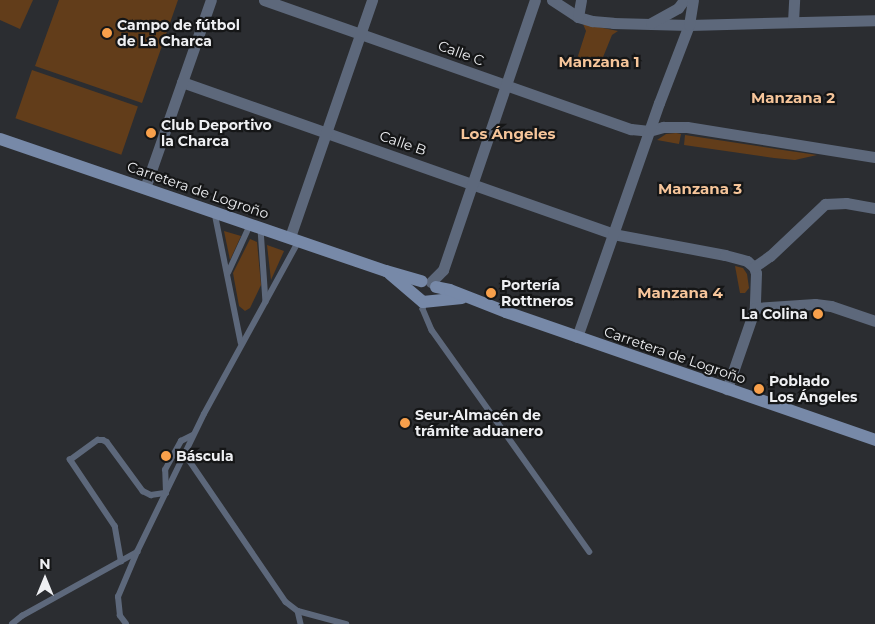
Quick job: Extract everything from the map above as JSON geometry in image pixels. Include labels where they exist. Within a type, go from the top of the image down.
[{"type":"main road","name":"Carretera de Logroño","points":[[0,139],[295,238],[386,271],[430,283],[466,298],[579,331],[727,389],[875,440]]},
{"type":"main road","name":"Carretera de Logroño","points":[[386,271],[424,300],[466,298]]},
{"type":"main road","points":[[430,283],[436,296],[424,300],[416,288],[430,283]]},
{"type":"street","points":[[145,188],[211,0]]},
{"type":"street","name":"Calle C","points":[[264,0],[631,129],[649,131],[663,127],[687,127],[872,154]]},
{"type":"street","points":[[295,238],[327,132],[372,0]]},
{"type":"street","points":[[430,283],[443,270],[535,0]]},
{"type":"street","points":[[578,17],[581,0]]},
{"type":"street","points":[[651,23],[678,8],[684,0]]},
{"type":"street","points":[[579,331],[649,131],[689,25],[693,0]]},
{"type":"street","points":[[793,22],[794,0]]},
{"type":"street","points":[[555,1],[578,17],[592,21],[689,25],[875,20]]},
{"type":"street","name":"Calle B","points":[[182,82],[613,234],[725,255],[747,261],[754,267]]},
{"type":"street","points":[[727,389],[755,308],[756,273],[754,267],[770,256],[825,204],[846,203],[875,208]]},
{"type":"street","points":[[755,308],[815,304],[831,306],[875,321]]},
{"type":"lane","points":[[215,211],[242,342]]},
{"type":"lane","points":[[256,225],[266,282],[266,303]]},
{"type":"lane","points":[[228,273],[256,225]]},
{"type":"lane","points":[[124,623],[120,616],[118,597],[137,552],[193,435],[242,342],[266,303],[295,238]]},
{"type":"lane","points":[[424,300],[423,309],[432,330],[590,552]]},
{"type":"lane","points":[[166,493],[165,470],[181,441],[193,435]]},
{"type":"lane","points":[[121,562],[115,527],[70,460],[98,440],[103,440],[108,442],[143,491],[151,496],[166,493]]},
{"type":"lane","points":[[185,454],[286,602],[298,611],[346,624]]},
{"type":"lane","points":[[12,624],[22,616],[137,552]]},
{"type":"lane","points":[[298,611],[301,624]]},
{"type":"shaded area","points":[[0,0],[33,0],[20,29],[0,20]]},
{"type":"shaded area","name":"Campo de fútbol de La Charca","points":[[59,0],[178,0],[142,103],[35,66]]},
{"type":"shaded area","points":[[583,24],[618,31],[612,35],[599,67],[577,59],[586,31]]},
{"type":"shaded area","points":[[32,70],[138,106],[121,155],[15,118]]},
{"type":"shaded area","points":[[666,134],[681,134],[679,144],[657,140]]},
{"type":"shaded area","points":[[685,135],[817,155],[795,160],[684,145]]},
{"type":"shaded area","points":[[224,231],[241,236],[230,260]]},
{"type":"shaded area","points":[[250,239],[257,242],[261,285],[250,308],[245,311],[239,306],[233,273]]},
{"type":"shaded area","points":[[267,245],[284,251],[271,280]]},
{"type":"shaded area","points":[[735,266],[743,268],[747,274],[749,288],[745,293],[740,293]]},
{"type":"place","name":"Campo de fútbol de La Charca","points":[[107,33]]},
{"type":"place","name":"Club Deportivo la Charca","points":[[151,133]]},
{"type":"place","name":"Portería Rottneros","points":[[491,293]]},
{"type":"place","name":"La Colina","points":[[818,314]]},
{"type":"place","name":"Poblado Los Ángeles","points":[[759,389]]},
{"type":"place","name":"Seur-Almacén de trámite aduanero","points":[[405,423]]},
{"type":"place","name":"Báscula","points":[[166,456]]},
{"type":"district","name":"Manzana 1","points":[[599,62]]},
{"type":"district","name":"Manzana 2","points":[[793,98]]},
{"type":"district","name":"Los Ángeles","points":[[508,134]]},
{"type":"district","name":"Manzana 3","points":[[700,189]]},
{"type":"district","name":"Manzana 4","points":[[680,293]]}]
